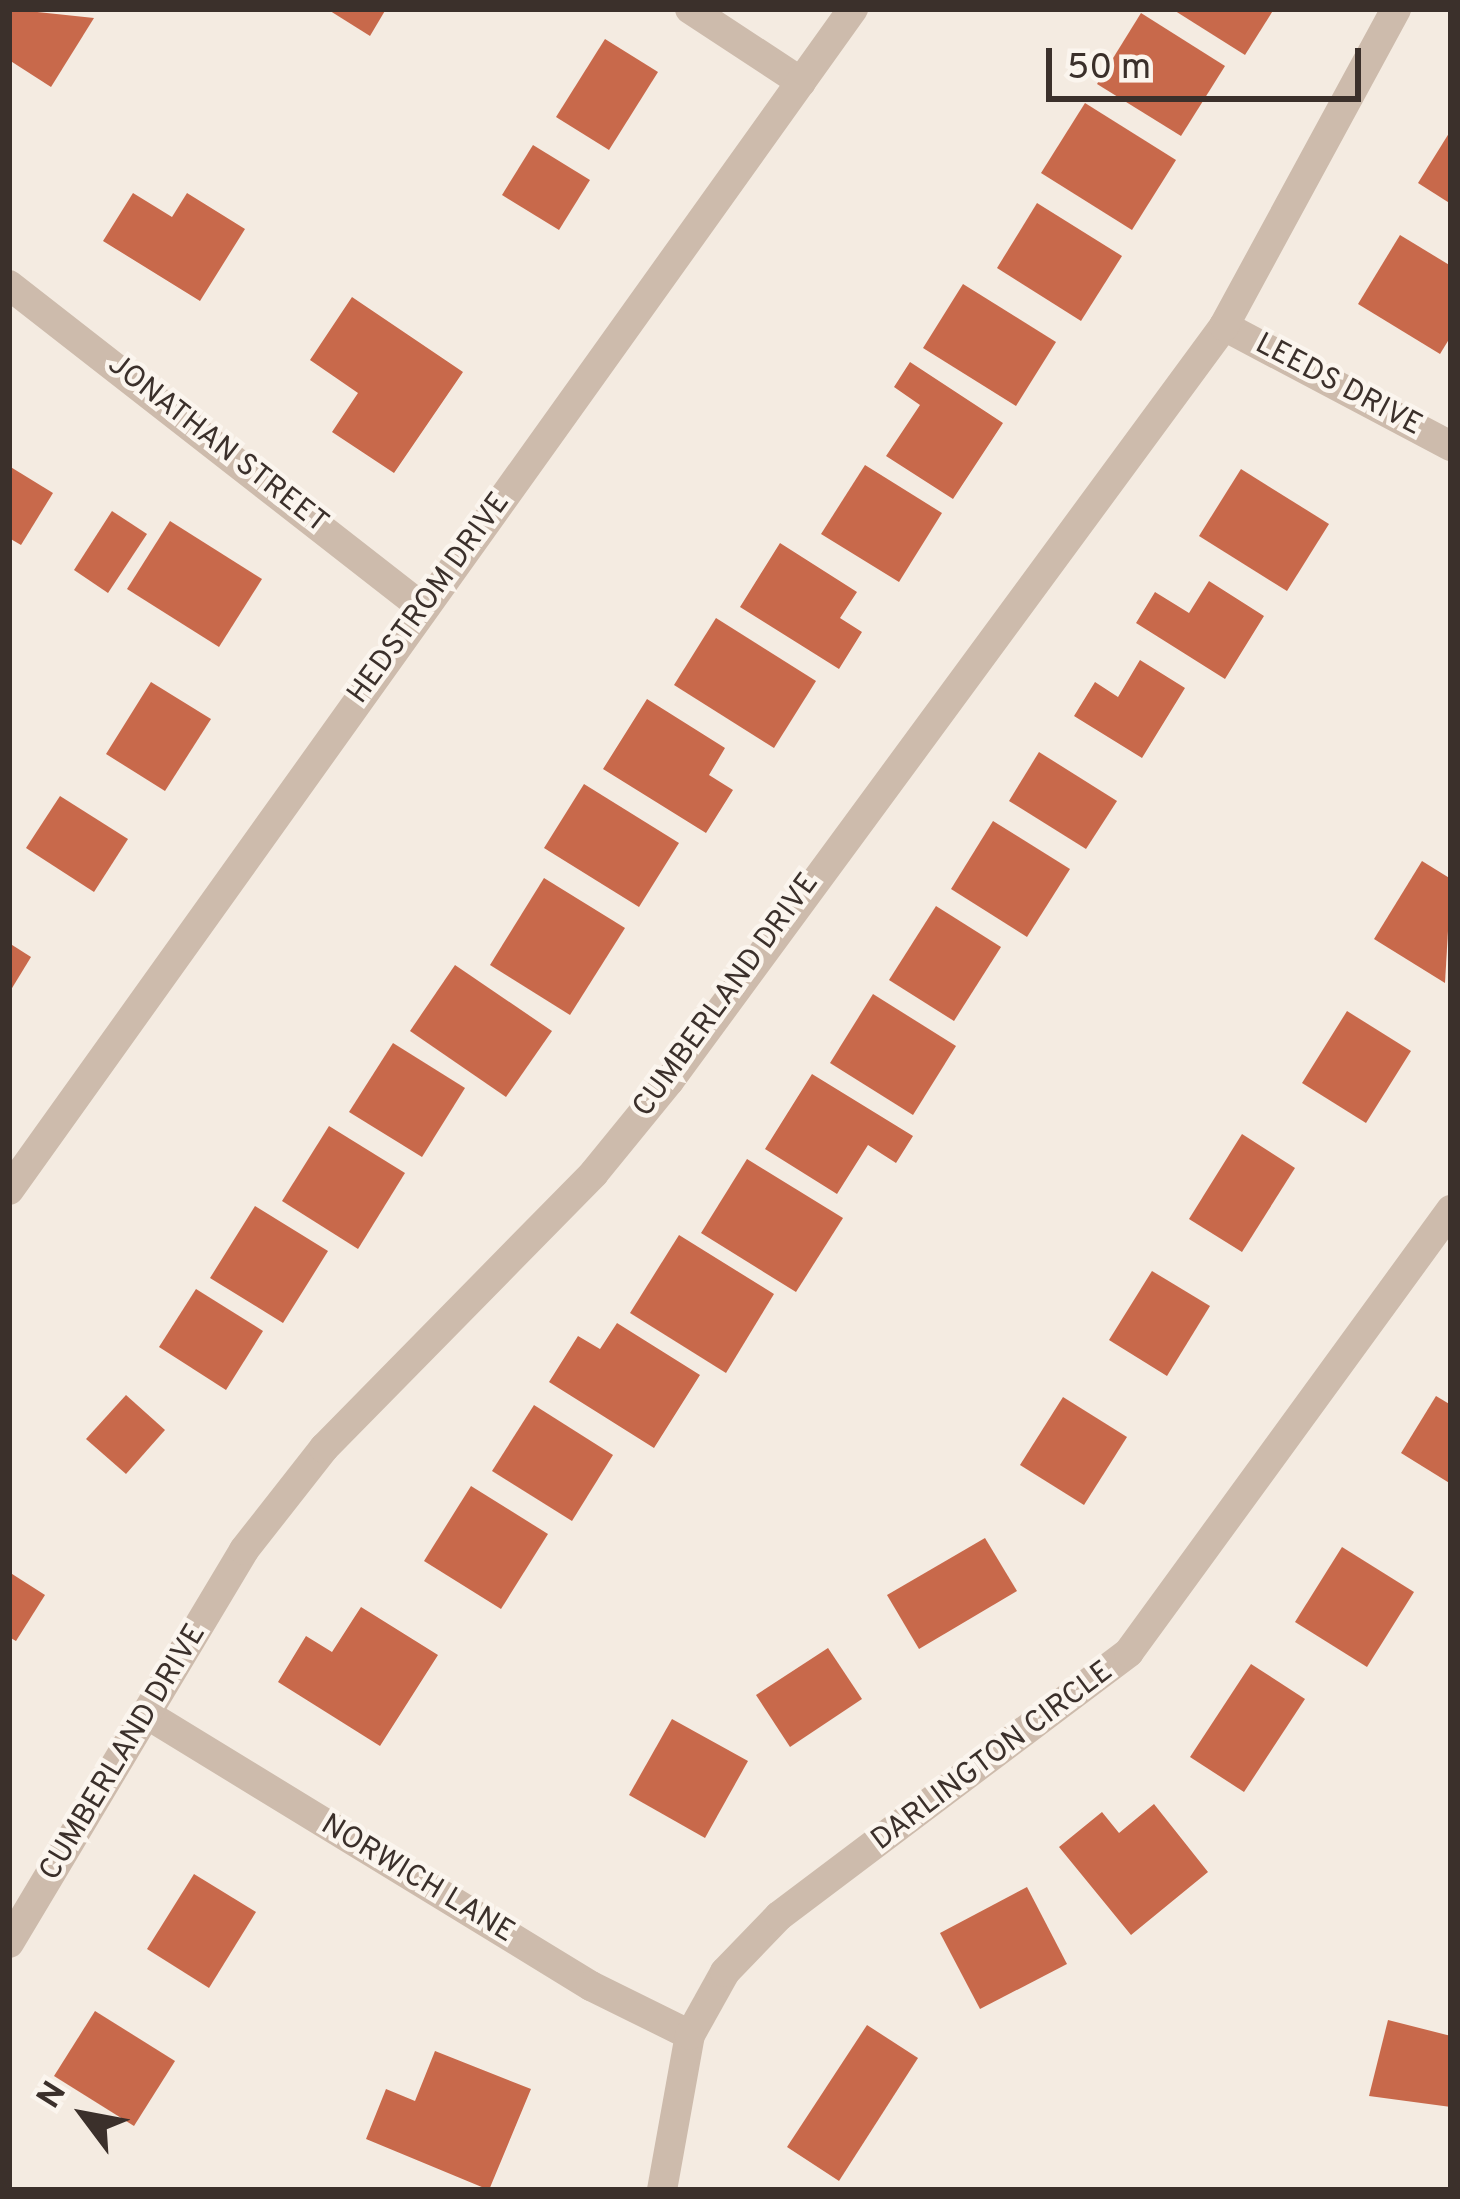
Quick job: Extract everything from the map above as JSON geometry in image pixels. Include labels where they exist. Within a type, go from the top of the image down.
[{"type":"street","points":[[690,9],[801,82]]},
{"type":"street","name":"HEDSTROM DRIVE","points":[[9,1190],[853,9]]},
{"type":"street","name":"CUMBERLAND DRIVE","points":[[9,1943],[244,1550],[324,1448],[624,1136],[1224,326],[1396,9]]},
{"type":"street","name":"JONATHAN STREET","points":[[9,285],[424,608]]},
{"type":"street","name":"LEEDS DRIVE","points":[[1224,326],[1451,446]]},
{"type":"street","name":"DARLINGTON CIRCLE","points":[[662,2190],[690,2036],[725,1972],[779,1916],[1130,1652],[1449,1216]]},
{"type":"street","name":"NORWICH LANE","points":[[148,1715],[591,1986],[690,2036]]},
{"type":"building","points":[[9,9],[94,18],[51,87],[9,60]]},
{"type":"building","points":[[327,9],[386,9],[370,36]]},
{"type":"building","points":[[1172,9],[1274,9],[1245,55]]},
{"type":"building","points":[[1141,13],[1225,66],[1181,136],[1097,84]]},
{"type":"building","points":[[605,39],[658,72],[609,150],[556,117]]},
{"type":"building","points":[[1085,103],[1176,160],[1132,230],[1041,173]]},
{"type":"building","points":[[1451,130],[1451,204],[1418,183]]},
{"type":"building","points":[[533,145],[590,180],[559,230],[502,195]]},
{"type":"building","points":[[133,193],[172,217],[187,193],[245,229],[200,301],[103,241]]},
{"type":"building","points":[[1037,203],[1122,256],[1081,321],[997,268]]},
{"type":"building","points":[[1400,235],[1451,266],[1451,336],[1440,354],[1358,304]]},
{"type":"building","points":[[963,284],[1056,342],[1016,406],[923,348]]},
{"type":"building","points":[[352,297],[463,372],[394,473],[332,432],[358,393],[310,360]]},
{"type":"building","points":[[910,362],[1003,423],[953,499],[886,456],[920,405],[894,387]]},
{"type":"building","points":[[865,465],[942,513],[899,582],[821,534]]},
{"type":"building","points":[[9,466],[53,493],[21,545],[9,538]]},
{"type":"building","points":[[1241,469],[1329,524],[1287,591],[1199,536]]},
{"type":"building","points":[[112,511],[147,534],[108,593],[74,570]]},
{"type":"building","points":[[170,521],[262,579],[219,647],[127,589]]},
{"type":"building","points":[[780,543],[857,592],[840,618],[862,632],[839,669],[740,607]]},
{"type":"building","points":[[1209,581],[1264,616],[1225,679],[1136,623],[1155,592],[1189,613]]},
{"type":"building","points":[[716,618],[816,681],[774,748],[674,685]]},
{"type":"building","points":[[1140,660],[1185,688],[1142,758],[1074,716],[1095,682],[1118,697]]},
{"type":"building","points":[[151,682],[211,719],[165,791],[106,754]]},
{"type":"building","points":[[647,699],[725,748],[709,775],[733,790],[706,833],[603,769]]},
{"type":"building","points":[[1039,752],[1117,801],[1086,849],[1009,801]]},
{"type":"building","points":[[584,784],[679,843],[639,907],[544,848]]},
{"type":"building","points":[[60,796],[128,839],[94,892],[26,848]]},
{"type":"building","points":[[993,821],[1070,869],[1027,937],[951,889]]},
{"type":"building","points":[[1422,861],[1451,879],[1445,983],[1374,939]]},
{"type":"building","points":[[544,878],[625,928],[570,1015],[490,965]]},
{"type":"building","points":[[936,906],[1001,947],[954,1021],[889,980]]},
{"type":"building","points":[[9,943],[31,957],[9,993]]},
{"type":"building","points":[[455,965],[552,1031],[506,1097],[410,1031]]},
{"type":"building","points":[[873,994],[956,1046],[913,1115],[830,1063]]},
{"type":"building","points":[[1347,1011],[1411,1051],[1366,1123],[1302,1083]]},
{"type":"building","points":[[393,1043],[465,1088],[422,1157],[349,1112]]},
{"type":"building","points":[[812,1074],[913,1136],[896,1163],[868,1145],[837,1194],[765,1149]]},
{"type":"building","points":[[329,1126],[405,1173],[358,1249],[282,1201]]},
{"type":"building","points":[[1242,1134],[1295,1168],[1242,1252],[1189,1219]]},
{"type":"building","points":[[747,1159],[843,1218],[796,1292],[701,1233]]},
{"type":"building","points":[[255,1206],[328,1251],[283,1323],[210,1278]]},
{"type":"building","points":[[679,1235],[774,1294],[726,1373],[630,1313]]},
{"type":"building","points":[[1152,1271],[1210,1306],[1167,1376],[1109,1340]]},
{"type":"building","points":[[196,1289],[263,1331],[226,1390],[159,1347]]},
{"type":"building","points":[[617,1323],[700,1375],[654,1448],[549,1382],[578,1336],[600,1349]]},
{"type":"building","points":[[126,1395],[165,1430],[126,1474],[86,1439]]},
{"type":"building","points":[[1436,1396],[1451,1405],[1451,1484],[1401,1453]]},
{"type":"building","points":[[1063,1397],[1127,1437],[1084,1505],[1020,1465]]},
{"type":"building","points":[[534,1405],[613,1455],[572,1521],[492,1471]]},
{"type":"building","points":[[471,1486],[548,1534],[501,1609],[424,1561]]},
{"type":"building","points":[[985,1538],[1017,1591],[919,1649],[887,1595]]},
{"type":"building","points":[[1342,1547],[1414,1592],[1367,1667],[1295,1622]]},
{"type":"building","points":[[9,1572],[45,1595],[16,1641],[9,1637]]},
{"type":"building","points":[[361,1607],[438,1655],[380,1746],[278,1682],[306,1636],[332,1652]]},
{"type":"building","points":[[828,1648],[862,1699],[790,1747],[756,1695]]},
{"type":"building","points":[[1251,1664],[1305,1699],[1244,1792],[1190,1757]]},
{"type":"building","points":[[672,1719],[748,1761],[705,1838],[629,1795]]},
{"type":"building","points":[[1154,1804],[1208,1872],[1131,1935],[1059,1847],[1102,1812],[1119,1833]]},
{"type":"building","points":[[194,1874],[256,1912],[209,1988],[147,1949]]},
{"type":"building","points":[[1027,1887],[1067,1964],[980,2009],[940,1933]]},
{"type":"building","points":[[95,2011],[175,2061],[134,2126],[54,2076]]},
{"type":"building","points":[[1388,2020],[1451,2036],[1451,2107],[1369,2096]]},
{"type":"building","points":[[867,2025],[918,2058],[839,2181],[787,2147]]},
{"type":"building","points":[[435,2051],[531,2089],[489,2190],[366,2139],[386,2089],[415,2101]]}]
